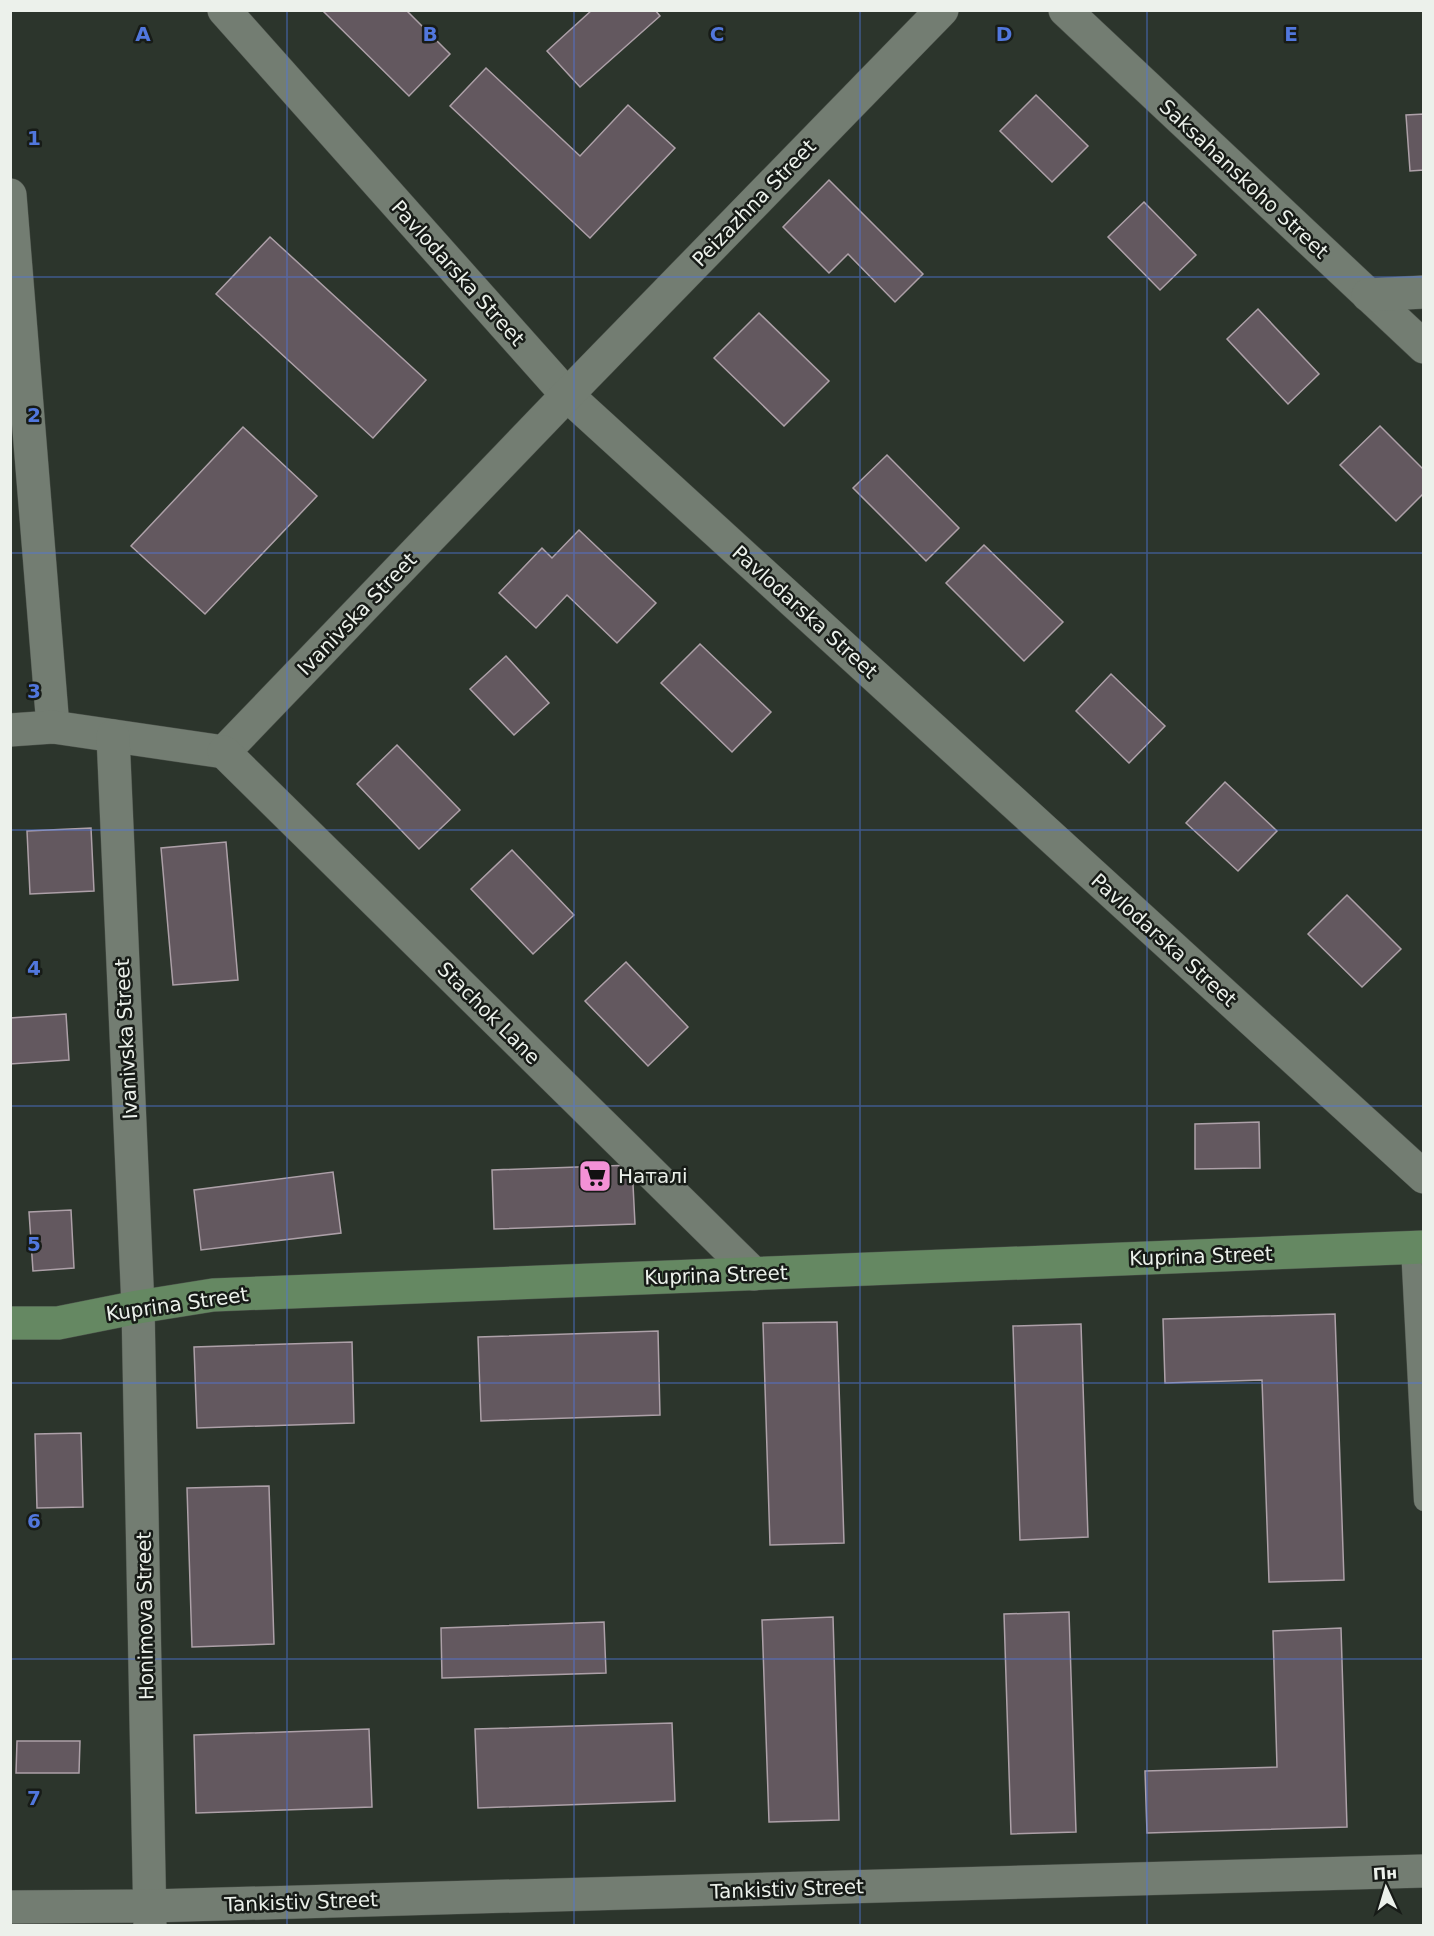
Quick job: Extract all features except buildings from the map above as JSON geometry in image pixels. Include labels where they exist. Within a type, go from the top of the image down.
[{"type":"main road","name":"Kuprina Street","points":[[10,1323],[58,1323],[213,1295],[1417,1247]]},
{"type":"street","name":"Pavlodarska Street","points":[[224,10],[567,395],[1424,1177]]},
{"type":"street","name":"Peizazhna Street","points":[[567,395],[942,10]]},
{"type":"street","name":"Saksahanskoho Street","points":[[1065,10],[1424,347]]},
{"type":"street","points":[[10,195],[53,727]]},
{"type":"street","points":[[1368,295],[1424,292]]},
{"type":"street","name":"Ivanivska Street","points":[[224,752],[567,395]]},
{"type":"street","points":[[10,730],[53,727],[224,752]]},
{"type":"street","name":"Ivanivska Street","points":[[113,736],[138,1307]]},
{"type":"street","name":"Stachok Lane","points":[[224,752],[754,1274]]},
{"type":"street","name":"Honimova Street","points":[[138,1307],[150,1916]]},
{"type":"street","name":"Tankistiv Street","points":[[10,1907],[150,1916],[1424,1871]]},
{"type":"lane","points":[[1417,1247],[1424,1501]]},
{"type":"place","name":"Наталі","points":[[595,1176]]}]
